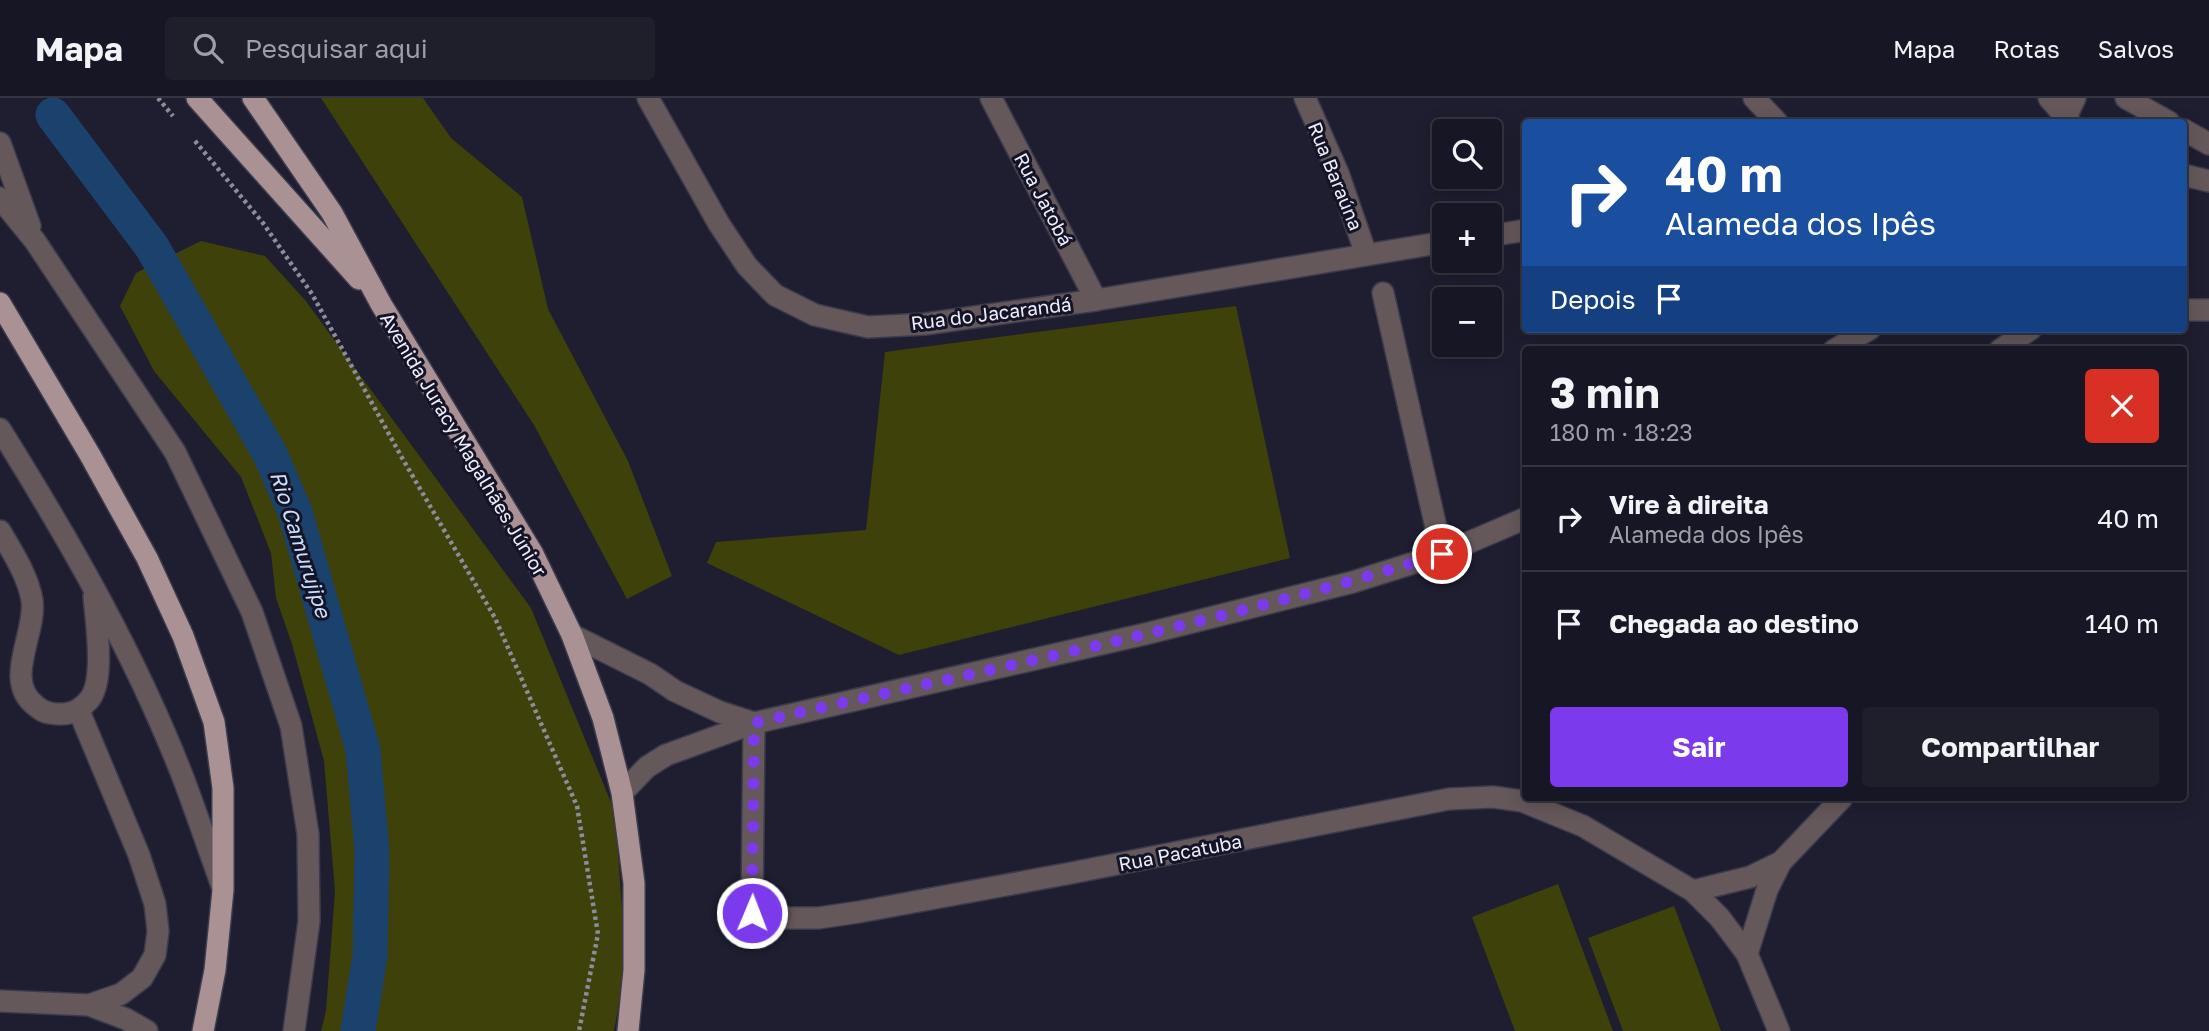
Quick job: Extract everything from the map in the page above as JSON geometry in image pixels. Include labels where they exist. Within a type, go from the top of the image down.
[{"type":"main road","name":"Avenida Juracy Magalhães Júnior","points":[[197,98],[381,304]]},
{"type":"main road","name":"Avenida Juracy Magalhães Júnior","points":[[253,98],[332,213],[381,304],[533,554],[572,635],[603,718],[622,793],[634,883],[634,970],[628,1031]]},
{"type":"main road","points":[[0,303],[147,558],[183,636],[214,722],[223,788],[223,890],[215,970],[203,1031]]},
{"type":"street","name":"Rua do Jacarandá","points":[[648,98],[719,224],[747,266],[775,295],[815,315],[868,327],[925,324],[1097,300],[1432,244]]},
{"type":"street","name":"Rua Jatobá","points":[[992,98],[1097,300]]},
{"type":"street","name":"Rua Baraúna","points":[[1305,98],[1338,173],[1366,254]]},
{"type":"street","points":[[1754,98],[1774,119]]},
{"type":"street","points":[[2049,98],[2070,113]]},
{"type":"street","points":[[2126,98],[2162,119]]},
{"type":"street","points":[[2187,132],[2209,144]]},
{"type":"street","points":[[0,142],[35,241]]},
{"type":"street","points":[[2187,175],[2209,181]]},
{"type":"street","points":[[0,198],[35,241],[175,452],[253,612],[291,726],[308,834],[309,921],[294,1031]]},
{"type":"street","points":[[1502,234],[1522,231]]},
{"type":"street","points":[[1383,293],[1442,554]]},
{"type":"street","points":[[2187,310],[2209,310]]},
{"type":"street","points":[[1841,346],[1863,333]]},
{"type":"street","points":[[2006,346],[2025,333]]},
{"type":"street","points":[[0,429],[56,518],[140,680],[183,778],[223,890]]},
{"type":"street","points":[[622,793],[646,767],[666,755],[754,723],[1145,634],[1353,582],[1442,554],[1522,520]]},
{"type":"street","points":[[0,531],[25,577],[32,596],[33,615],[21,668],[21,689],[31,703],[44,712],[62,716],[79,711],[92,697],[97,679],[94,587]]},
{"type":"street","points":[[572,635],[650,674],[675,691],[720,712],[754,723]]},
{"type":"street","points":[[79,711],[139,855],[155,904],[158,931],[155,955],[142,978],[121,994],[89,1005]]},
{"type":"street","name":"Rua Pacatuba","points":[[754,723],[752,913],[784,918],[818,918],[859,912],[1450,799],[1493,797],[1522,801],[1550,811],[1583,827],[1693,891],[1720,918],[1747,954],[1779,1031]]},
{"type":"street","points":[[1747,954],[1766,890],[1781,862],[1839,801]]},
{"type":"street","points":[[1693,891],[1750,877],[1781,862]]},
{"type":"street","points":[[0,1001],[89,1005],[126,1019],[147,1031]]},
{"type":"path","points":[[158,98],[174,117]]},
{"type":"path","points":[[191,136],[263,223],[312,294],[401,456],[495,618],[577,806],[598,934],[579,1031]]},
{"type":"shaded area","points":[[321,98],[423,98],[451,138],[522,197],[548,309],[628,461],[672,576],[627,599],[534,425]]},
{"type":"shaded area","points":[[201,241],[265,256],[305,300],[531,608],[615,812],[626,964],[614,1031],[321,1031],[326,1011],[335,891],[324,761],[292,644],[276,598],[271,553],[241,477],[154,371],[120,306],[136,273]]},
{"type":"shaded area","points":[[1236,306],[1290,558],[899,655],[707,563],[716,542],[866,530],[885,352]]},
{"type":"shaded area","points":[[1558,884],[1613,1031],[1515,1031],[1472,917]]},
{"type":"shaded area","points":[[1674,906],[1721,1031],[1623,1031],[1588,938]]},
{"type":"waterway","name":"Rio Camurujipe","points":[[53,115],[152,247],[270,454],[295,512],[363,750],[372,851],[370,956],[358,1031]]},
{"type":"route","points":[[752,913],[754,723],[1145,634],[1353,582],[1442,554]]}]
